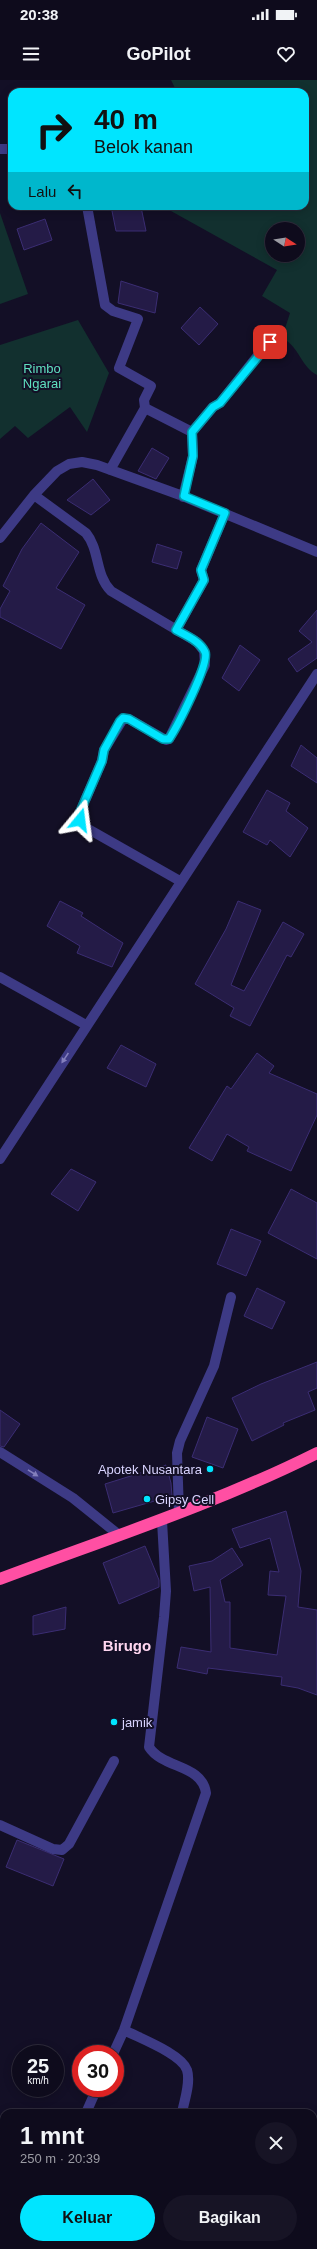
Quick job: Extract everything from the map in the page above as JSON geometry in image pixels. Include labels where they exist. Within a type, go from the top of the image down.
[{"type":"highway","points":[[0,1579],[119,1535],[162,1521],[317,1453]]},
{"type":"street","points":[[88,210],[105,305],[113,311],[138,319],[119,368],[151,386],[144,400],[145,408],[110,470]]},
{"type":"street","points":[[184,496],[193,456],[192,432],[213,407],[220,403],[263,349],[275,340],[280,341]]},
{"type":"street","points":[[145,408],[192,432]]},
{"type":"street","points":[[0,538],[34,495],[57,471],[69,464],[82,462],[110,470],[184,496],[317,552]]},
{"type":"street","points":[[34,495],[86,533],[92,540],[103,584],[111,592],[197,642],[204,651],[206,657],[201,674],[169,739],[166,740],[129,719],[123,718],[104,750],[102,761],[80,812],[80,820],[83,826],[180,881]]},
{"type":"street","points":[[176,630],[204,580],[201,570],[225,513]]},
{"type":"street","points":[[0,1158],[317,674]]},
{"type":"street","points":[[0,977],[86,1025]]},
{"type":"street","points":[[179,1513],[177,1454],[180,1441],[214,1366],[231,1297]]},
{"type":"street","points":[[0,1452],[73,1498],[119,1535]]},
{"type":"street","points":[[117,2045],[124,2030],[206,1793],[204,1782],[198,1776],[158,1757],[149,1747],[165,1604],[162,1521]]},
{"type":"street","points":[[0,1825],[53,1849],[62,1850],[70,1844],[114,1761]]},
{"type":"street","points":[[124,2030],[181,2059],[188,2071],[187,2089],[183,2109]]},
{"type":"street","points":[[88,2109],[93,2097]]},
{"type":"green space","points":[[171,80],[317,80],[317,375],[307,367],[292,346],[282,338],[290,313],[262,296],[277,270],[169,210],[309,210],[309,88],[175,88]]},
{"type":"green space","points":[[0,213],[28,294],[0,304]]},
{"type":"green space","name":"Rimbo Ngarai","points":[[78,320],[109,373],[87,432],[70,407],[28,438],[15,426],[0,439],[0,345]]},
{"type":"building","points":[[112,210],[142,210],[146,231],[116,231]]},
{"type":"building","points":[[45,219],[52,240],[24,250],[17,229]]},
{"type":"building","points":[[121,281],[158,293],[155,313],[118,303]]},
{"type":"building","points":[[200,307],[218,324],[199,345],[181,328]]},
{"type":"building","points":[[152,448],[169,458],[156,479],[138,471]]},
{"type":"building","points":[[93,479],[110,500],[91,515],[67,500]]},
{"type":"building","points":[[41,523],[79,552],[56,588],[85,605],[61,649],[0,617],[0,609],[10,591],[3,586],[22,549]]},
{"type":"building","points":[[157,544],[182,552],[177,569],[152,562]]},
{"type":"building","points":[[317,610],[317,658],[297,672],[288,659],[312,642],[299,631]]},
{"type":"building","points":[[240,645],[260,660],[239,691],[222,678]]},
{"type":"building","points":[[301,745],[317,758],[317,783],[291,766]]},
{"type":"building","points":[[267,790],[290,803],[286,811],[308,828],[290,857],[270,840],[267,845],[243,832]]},
{"type":"building","points":[[60,901],[83,913],[81,916],[123,943],[112,967],[77,953],[80,946],[47,926]]},
{"type":"building","points":[[238,901],[261,910],[231,985],[244,991],[283,922],[304,934],[291,957],[287,955],[250,1026],[230,1016],[234,1008],[195,984],[226,929]]},
{"type":"building","points":[[121,1045],[156,1064],[146,1087],[107,1068]]},
{"type":"building","points":[[257,1053],[274,1066],[269,1073],[317,1094],[317,1115],[291,1171],[247,1151],[249,1147],[227,1134],[212,1161],[189,1148],[227,1086],[231,1089]]},
{"type":"building","points":[[71,1169],[96,1182],[78,1211],[51,1194]]},
{"type":"building","points":[[291,1189],[317,1203],[317,1259],[268,1233]]},
{"type":"building","points":[[231,1229],[261,1241],[246,1276],[217,1264]]},
{"type":"building","points":[[257,1288],[285,1302],[272,1329],[244,1316]]},
{"type":"building","points":[[317,1362],[317,1388],[308,1392],[315,1410],[283,1423],[284,1425],[252,1441],[232,1398],[261,1384]]},
{"type":"building","points":[[0,1410],[20,1424],[4,1447],[0,1446]]},
{"type":"building","points":[[207,1417],[238,1429],[223,1468],[192,1457]]},
{"type":"building","points":[[166,1465],[171,1483],[172,1496],[113,1513],[105,1484]]},
{"type":"building","points":[[286,1511],[301,1571],[298,1607],[317,1610],[317,1695],[298,1688],[281,1685],[282,1677],[208,1668],[207,1674],[177,1668],[181,1647],[211,1652],[210,1587],[194,1591],[189,1566],[212,1561],[232,1548],[243,1565],[220,1580],[225,1602],[230,1602],[230,1648],[277,1655],[286,1596],[268,1595],[270,1571],[279,1572],[270,1538],[240,1548],[232,1529]]},
{"type":"building","points":[[145,1546],[159,1580],[159,1587],[119,1604],[103,1563]]},
{"type":"building","points":[[66,1607],[65,1629],[33,1635],[33,1616]]},
{"type":"building","points":[[17,1840],[64,1859],[53,1886],[6,1867]]},
{"type":"place","name":"Apotek Nusantara","points":[[210,1469]]},
{"type":"place","name":"Gipsy Cell","points":[[147,1499]]},
{"type":"place","name":"jamik","points":[[114,1722]]},
{"type":"district","name":"Birugo","points":[[127,1646]]},
{"type":"route","points":[[80,820],[80,812],[102,761],[104,750],[120,721],[123,718],[129,719],[163,739],[168,740],[175,729],[205,665],[206,657],[204,651],[197,642],[176,630],[203,583],[204,578],[200,573],[225,513],[184,496],[193,456],[191,437],[192,432],[213,407],[220,403],[270,342]]}]
